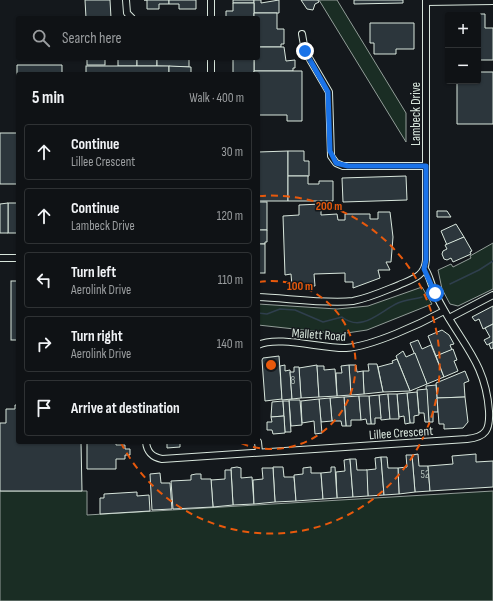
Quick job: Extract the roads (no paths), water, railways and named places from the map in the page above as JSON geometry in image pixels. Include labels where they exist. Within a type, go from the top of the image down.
[{"type":"street","points":[[126,0],[127,13],[130,16]]},
{"type":"street","points":[[211,0],[211,16]]},
{"type":"street","points":[[426,1],[493,1]]},
{"type":"street","name":"Lambeck Drive","points":[[424,269],[426,260],[426,1]]},
{"type":"street","points":[[302,34],[305,51],[328,92],[330,151],[336,163],[348,166],[426,166]]},
{"type":"street","points":[[212,60],[212,72]]},
{"type":"street","points":[[0,258],[16,258]]},
{"type":"street","points":[[260,297],[337,301],[354,300],[374,295],[409,281],[418,276],[424,269]]},
{"type":"street","name":"Lillee Crescent","points":[[147,444],[150,453],[162,459],[467,438],[482,435],[487,430],[489,422],[488,395],[484,379],[478,364],[444,311],[424,269]]},
{"type":"street","points":[[448,318],[493,295]]},
{"type":"street","name":"Mallett Road","points":[[260,345],[271,342],[344,348],[359,346],[374,342],[444,311]]},
{"type":"street","points":[[258,444],[259,452]]},
{"type":"waterway","points":[[450,284],[479,270],[493,261]]},
{"type":"waterway","points":[[260,313],[267,314],[280,309],[295,310],[323,322],[342,317],[357,323],[371,319],[398,303],[422,297]]}]
